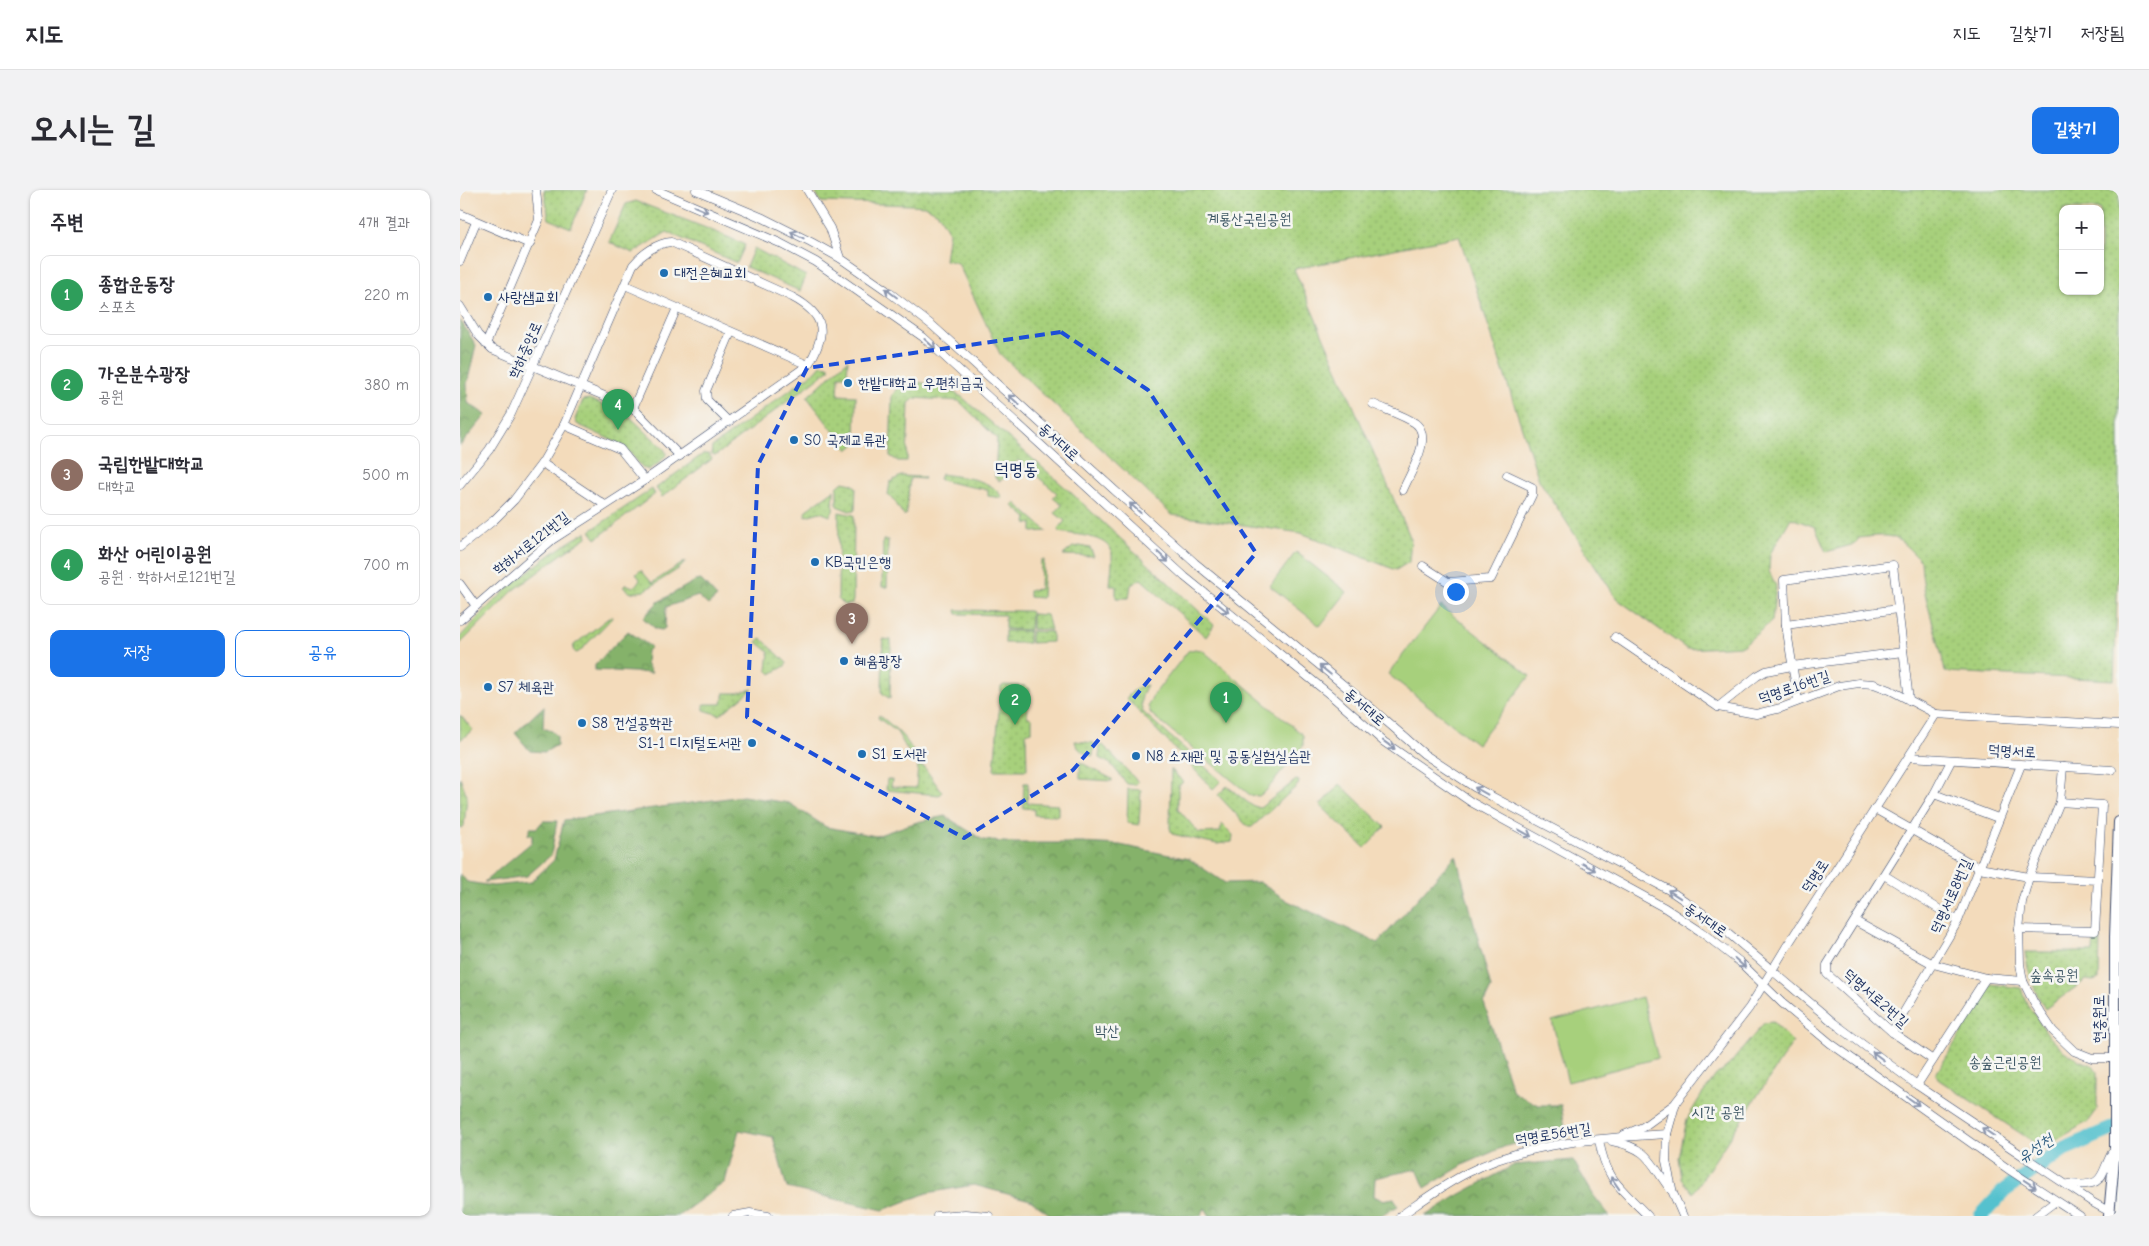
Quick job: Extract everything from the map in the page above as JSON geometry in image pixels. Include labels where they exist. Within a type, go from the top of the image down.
[{"type":"main road","name":"현충원로","points":[[2112,1214],[2115,1148],[2115,937],[2119,822]]},
{"type":"street","points":[[486,344],[540,220],[536,190]]},
{"type":"street","name":"학하중앙로","points":[[460,485],[489,450],[511,414],[612,190]]},
{"type":"street","name":"동서대로","points":[[656,190],[780,243],[816,262],[923,337],[1185,577],[1334,698],[1384,742],[1471,802],[1665,908],[1724,948],[1782,1003],[1830,1043],[2011,1171],[2080,1216]]},
{"type":"street","name":"동서대로","points":[[696,190],[764,218],[840,258],[928,322],[1195,563],[1363,701],[1424,754],[1474,787],[1669,890],[1714,921],[1834,1023],[1917,1085],[2112,1214]]},
{"type":"street","points":[[807,190],[830,228],[840,258]]},
{"type":"street","points":[[460,214],[530,244]]},
{"type":"street","points":[[460,261],[476,222]]},
{"type":"street","name":"학하서로121번길","points":[[460,547],[500,514],[529,482],[542,463],[564,425],[582,386],[633,265],[639,258],[663,242],[671,242],[792,297],[815,312],[820,324],[821,336],[815,354],[808,365],[645,480],[552,540],[460,620]]},
{"type":"street","points":[[625,285],[808,365]]},
{"type":"street","points":[[460,306],[486,344],[633,408],[680,456]]},
{"type":"street","points":[[633,408],[677,308]]},
{"type":"street","points":[[729,422],[707,400],[706,390],[731,332]]},
{"type":"street","points":[[1373,404],[1416,424],[1422,432],[1424,442],[1403,490]]},
{"type":"street","points":[[564,425],[620,449],[645,480]]},
{"type":"street","points":[[542,463],[605,505]]},
{"type":"street","points":[[1423,566],[1448,582],[1491,579],[1532,495],[1532,487],[1508,475]]},
{"type":"street","points":[[1798,701],[1786,625],[1784,580],[1893,565],[1909,700]]},
{"type":"street","points":[[460,584],[476,606]]},
{"type":"street","points":[[1786,625],[1897,609]]},
{"type":"street","name":"덕명로16번길","points":[[1615,638],[1718,707],[1756,714],[1781,708],[1839,686],[1859,683],[1874,684],[1890,690],[1936,714]]},
{"type":"street","points":[[1718,707],[1766,671],[1903,652]]},
{"type":"street","points":[[1936,714],[2119,725]]},
{"type":"street","name":"덕명로","points":[[1683,1216],[1673,1193],[1666,1161],[1667,1134],[1676,1102],[1749,1008],[1936,714]]},
{"type":"street","name":"덕명서로","points":[[1910,757],[2112,770]]},
{"type":"street","name":"덕명서로2번길","points":[[1933,1060],[1892,1032],[1827,974],[1827,965],[1934,794],[1951,761]]},
{"type":"street","name":"덕명서로8번길","points":[[1892,1032],[1958,921],[1998,818],[2022,765]]},
{"type":"street","points":[[2063,767],[2060,802],[2029,876],[2022,902],[2018,929],[2023,982],[2034,1003],[2053,1031],[2074,1051],[2092,1058],[2114,1058]]},
{"type":"street","points":[[1934,794],[1998,818]]},
{"type":"street","points":[[2018,929],[2095,931],[2102,805],[2060,802]]},
{"type":"street","points":[[1875,809],[1979,868],[2029,876],[2098,880]]},
{"type":"street","points":[[1884,875],[1958,921]]},
{"type":"street","points":[[1855,921],[1933,964],[1986,978],[2023,982]]},
{"type":"street","points":[[1917,1085],[1986,978]]},
{"type":"street","points":[[1602,1140],[1643,1127],[1676,1102]]},
{"type":"street","name":"덕명로56번길","points":[[1400,1216],[1446,1185],[1496,1159],[1523,1150],[1667,1134]]},
{"type":"street","points":[[1602,1140],[1626,1144],[1644,1153],[1673,1193]]},
{"type":"street","points":[[1602,1140],[1602,1157],[1614,1183],[1648,1216]]},
{"type":"street","points":[[2067,1184],[2090,1185],[2096,1182],[2101,1178],[2106,1162],[2115,1148]]},
{"type":"street","points":[[2036,1216],[2053,1199],[2073,1216]]},
{"type":"street","points":[[733,1216],[750,1213],[768,1216]]},
{"type":"street","points":[[937,1216],[965,1214],[989,1216]]},
{"type":"highlighted area","points":[[1061,332],[1148,390],[1256,553],[1073,770],[964,838],[747,717],[758,465],[807,368]]},
{"type":"green space","points":[[544,190],[587,190],[571,228],[549,219]]},
{"type":"green space","name":"계룡산국립공원","points":[[814,190],[2119,190],[2119,543],[2114,680],[1945,672],[1927,604],[1921,561],[1912,552],[1895,538],[1881,536],[1859,538],[1855,544],[1826,552],[1815,527],[1791,518],[1770,554],[1769,571],[1776,586],[1772,621],[1742,646],[1687,649],[1617,599],[1539,480],[1459,236],[1294,269],[1411,539],[1409,562],[1396,570],[1301,533],[1172,515],[1000,354],[958,263],[945,260],[949,232],[938,213],[925,206],[821,202]]},
{"type":"green space","points":[[636,201],[745,245],[737,263],[667,232],[633,253],[609,242],[626,204]]},
{"type":"green space","points":[[754,248],[806,276],[800,291],[746,267]]},
{"type":"green space","points":[[460,320],[476,345],[467,384],[468,403],[486,415],[460,446]]},
{"type":"green space","points":[[848,360],[847,376],[839,376],[838,395],[856,396],[855,444],[848,450],[807,397]]},
{"type":"green space","points":[[821,365],[829,366],[829,370],[715,456],[711,454],[712,447],[816,371]]},
{"type":"green space","points":[[906,382],[941,386],[962,397],[1067,489],[1214,625],[1206,637],[1141,579],[1131,585],[1129,598],[1116,598],[1116,586],[1110,586],[1112,554],[1109,548],[1098,539],[1059,532],[1058,529],[1065,521],[1055,513],[1062,505],[1053,498],[1057,493],[1018,460],[1004,478],[1000,481],[995,478],[997,439],[959,401],[915,398],[909,403],[907,461],[898,461],[890,456],[892,396],[899,385]]},
{"type":"green space","points":[[589,399],[628,415],[667,454],[659,463],[648,470],[643,468],[624,446],[577,424],[575,419],[583,400]]},
{"type":"green space","points":[[703,454],[709,454],[712,459],[662,497],[656,488]]},
{"type":"green space","points":[[941,474],[983,482],[998,491],[1002,498],[988,496],[988,490],[939,479]]},
{"type":"green space","points":[[901,476],[923,477],[924,479],[910,478],[906,515],[903,515],[894,500],[888,495],[890,482]]},
{"type":"green space","points":[[843,482],[856,487],[855,510],[849,511],[837,506],[837,487]]},
{"type":"green space","points":[[652,489],[655,494],[596,539],[590,531]]},
{"type":"green space","points":[[834,490],[833,511],[830,516],[820,512],[806,516],[806,510]]},
{"type":"green space","points":[[1015,503],[1047,531],[1032,532],[1032,524],[1026,523],[1027,518],[1013,506]]},
{"type":"green space","points":[[839,512],[854,515],[853,600],[852,604],[844,605],[838,599]]},
{"type":"green space","points":[[586,532],[587,537],[513,591],[460,644],[460,637],[509,588],[546,558]]},
{"type":"green space","points":[[883,540],[888,540],[887,587],[882,587]]},
{"type":"green space","points":[[1073,547],[1090,548],[1094,556],[1063,555]]},
{"type":"green space","points":[[1296,552],[1347,592],[1320,626],[1270,586]]},
{"type":"green space","points":[[1041,560],[1044,560],[1042,598],[1029,597],[1029,590],[1040,589]]},
{"type":"green space","points":[[686,561],[680,568],[644,591],[631,593],[623,587],[626,584],[633,587],[639,582],[640,579],[636,574],[641,570],[652,583]]},
{"type":"green space","points":[[701,580],[717,597],[708,605],[698,596],[666,607],[665,628],[662,630],[656,629],[643,618],[658,602],[695,581]]},
{"type":"green space","points":[[1441,606],[1530,676],[1477,744],[1388,674]]},
{"type":"green space","points":[[956,610],[1029,611],[1031,612],[1030,630],[1005,629],[1005,615],[957,614]]},
{"type":"green space","points":[[1032,614],[1047,615],[1051,630],[1032,629]]},
{"type":"green space","points":[[611,616],[612,618],[579,652],[576,653],[573,650],[574,645]]},
{"type":"green space","points":[[628,631],[651,647],[647,651],[646,664],[652,673],[595,670],[595,665]]},
{"type":"green space","points":[[1005,631],[1029,631],[1029,643],[1005,643]]},
{"type":"green space","points":[[1031,631],[1052,632],[1052,642],[1031,643]]},
{"type":"green space","points":[[761,638],[787,663],[771,674],[767,670],[769,652],[757,642]]},
{"type":"green space","points":[[883,639],[891,640],[890,699],[882,693]]},
{"type":"green space","points":[[1202,650],[1303,735],[1303,746],[1266,791],[1259,796],[1250,795],[1151,714],[1148,706],[1152,697],[1188,651]]},
{"type":"green space","points":[[1004,685],[1025,686],[1030,689],[1027,716],[1032,719],[1032,731],[1026,733],[1027,770],[994,770],[1001,687]]},
{"type":"green space","points":[[1147,685],[1141,702],[1144,713],[1221,781],[1213,789],[1126,698],[1136,688]]},
{"type":"green space","points":[[753,689],[720,715],[704,710],[704,704],[722,704],[724,693],[736,693]]},
{"type":"green space","points":[[544,706],[543,728],[552,731],[557,736],[557,745],[545,752],[530,751],[515,733]]},
{"type":"green space","points":[[460,715],[473,730],[460,740]]},
{"type":"green space","points":[[879,715],[905,739],[916,758],[913,760],[897,732],[878,718]]},
{"type":"green space","points":[[1075,741],[1094,743],[1093,756],[1077,747]]},
{"type":"green space","points":[[1103,745],[1138,782],[1135,785],[1127,784],[1111,764],[1099,758],[1100,747]]},
{"type":"green space","points":[[1080,762],[1112,779],[1112,781],[1080,779]]},
{"type":"green space","points":[[918,766],[924,767],[942,792],[939,795],[886,790],[887,779],[892,780],[891,787],[916,788]]},
{"type":"green space","points":[[1171,769],[1183,782],[1178,786],[1178,809],[1199,833],[1220,832],[1222,824],[1233,835],[1232,842],[1217,844],[1172,834],[1170,828]]},
{"type":"green space","points":[[460,777],[467,796],[464,826],[460,828]]},
{"type":"green space","points":[[1296,780],[1299,781],[1298,785],[1252,827],[1248,827],[1218,795],[1227,786],[1251,805],[1260,808]]},
{"type":"green space","points":[[1024,783],[1028,783],[1027,803],[1058,805],[1058,816],[1034,815],[1034,809],[1023,808]]},
{"type":"green space","points":[[1340,784],[1385,827],[1365,848],[1320,805]]},
{"type":"green space","points":[[1128,789],[1141,790],[1139,825],[1127,823]]},
{"type":"green space","name":"박산","points":[[743,796],[789,803],[826,827],[876,836],[917,822],[945,816],[983,840],[1014,843],[1120,845],[1189,859],[1225,883],[1259,882],[1288,901],[1378,943],[1456,855],[1491,988],[1484,1003],[1513,1092],[1538,1105],[1561,1105],[1566,1133],[1506,1146],[1465,1164],[1425,1188],[1417,1169],[1375,1178],[1374,1196],[1382,1200],[1394,1198],[1398,1206],[1381,1216],[1210,1216],[1205,1208],[1201,1216],[1052,1216],[1030,1200],[974,1185],[927,1193],[883,1210],[787,1188],[773,1137],[739,1130],[725,1182],[678,1216],[460,1216],[460,874],[467,882],[493,886],[531,882],[554,860],[564,820]]},
{"type":"green space","points":[[543,821],[557,821],[551,855],[527,876],[484,882],[532,842],[532,835],[528,835],[530,828],[537,828]]},
{"type":"green space","name":"숲속공원","points":[[2094,938],[2100,938],[2099,979],[2093,981],[2086,980],[2045,1009],[2032,982],[2025,952],[2093,952]]},
{"type":"green space","name":"송숲근린공원","points":[[1991,984],[2021,988],[2027,1004],[2049,1036],[2064,1051],[2078,1060],[2092,1065],[2097,1072],[2097,1110],[2089,1121],[2043,1148],[1939,1080],[1936,1074]]},
{"type":"green space","points":[[1642,997],[1658,1058],[1568,1082],[1552,1021]]},
{"type":"green space","name":"시간 공원","points":[[1773,1022],[1793,1042],[1693,1193],[1682,1179],[1679,1158],[1687,1119],[1716,1075],[1729,1065],[1764,1023]]},
{"type":"green space","points":[[1573,1160],[1594,1196],[1610,1216],[1425,1216],[1514,1165]]},
{"type":"waterway","name":"유성천","points":[[1981,1216],[2005,1190],[2064,1149],[2119,1126]]},
{"type":"place","name":"대전은혜교회","points":[[664,273]]},
{"type":"place","name":"사랑샘교회","points":[[488,297]]},
{"type":"place","name":"한밭대학교 우편취급국","points":[[848,383]]},
{"type":"place","name":"화산 어린이공원","points":[[618,430]]},
{"type":"place","name":"S0 국제교류관","points":[[794,440]]},
{"type":"place","name":"KB국민은행","points":[[815,562]]},
{"type":"place","name":"국립한밭대학교","points":[[852,644]]},
{"type":"place","name":"혜윰광장","points":[[844,661]]},
{"type":"place","name":"S7 체육관","points":[[488,687]]},
{"type":"place","name":"S8 건설공학관","points":[[582,723]]},
{"type":"place","name":"종합운동장","points":[[1226,723]]},
{"type":"place","name":"가온분수광장","points":[[1015,725]]},
{"type":"place","name":"S1-1 디지털도서관","points":[[752,743]]},
{"type":"place","name":"S1 도서관","points":[[862,754]]},
{"type":"place","name":"N8 소재관 및 공동실험실습관","points":[[1136,756]]},
{"type":"district","name":"덕명동","points":[[1016,469]]}]
